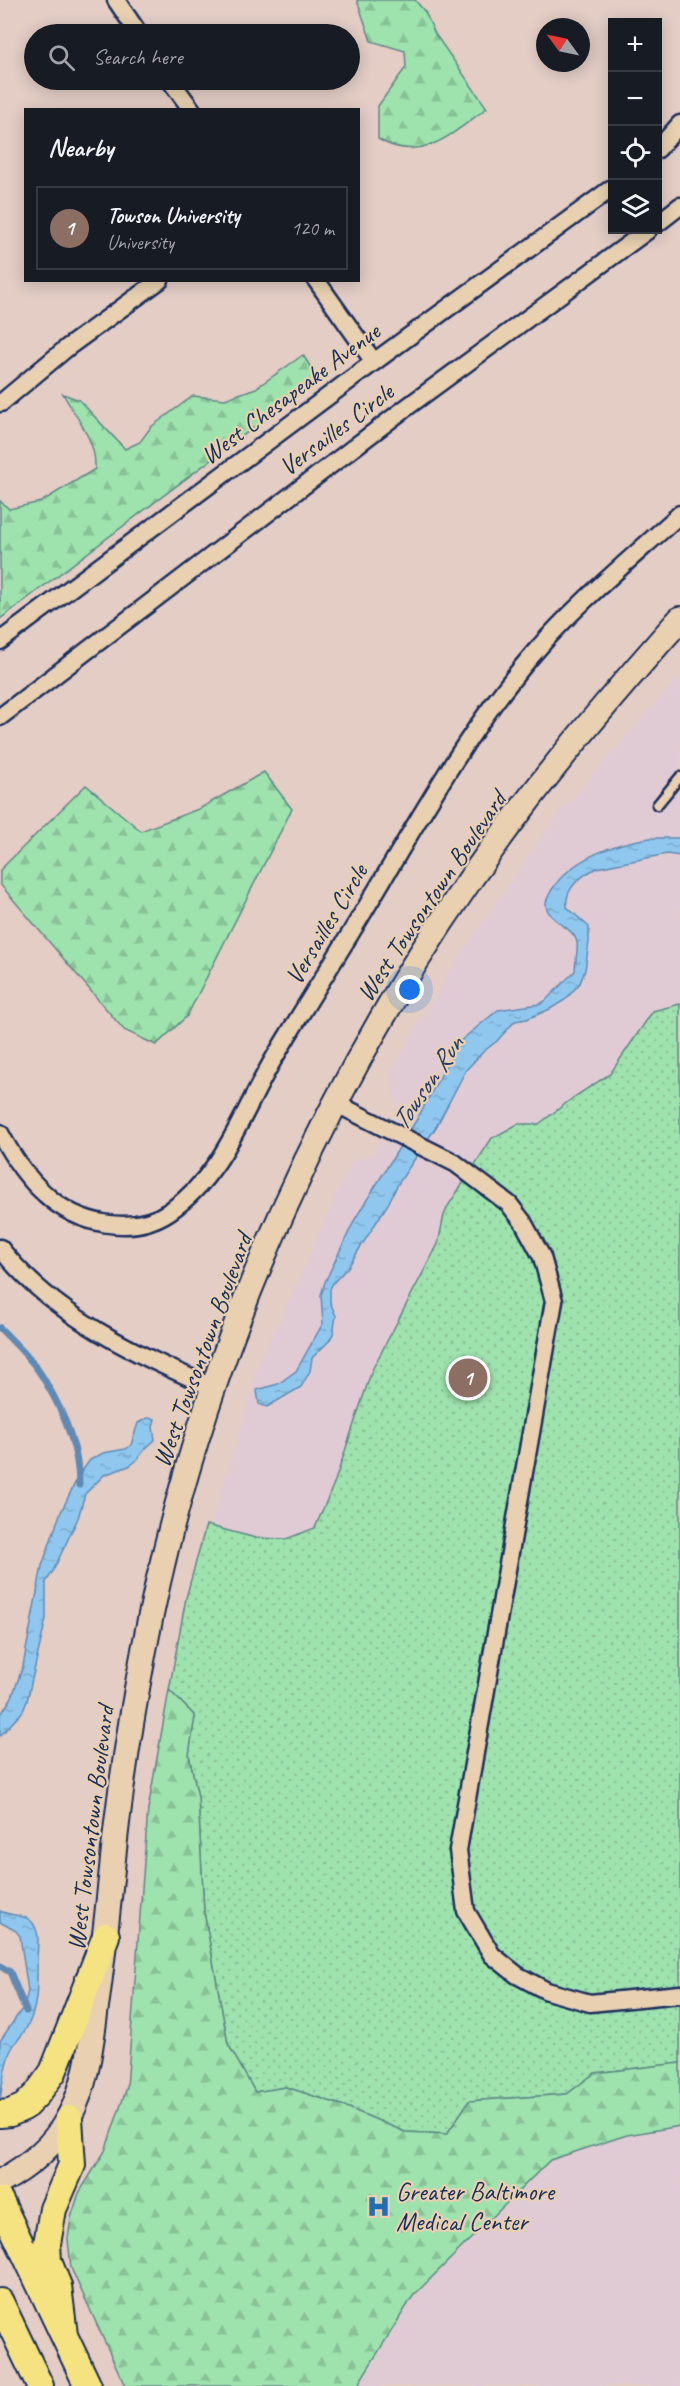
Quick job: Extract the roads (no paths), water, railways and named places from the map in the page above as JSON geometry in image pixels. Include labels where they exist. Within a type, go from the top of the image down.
[{"type":"main road","name":"West Towsontown Boulevard","points":[[0,2182],[26,2168],[50,2145],[69,2119],[78,2098],[89,2059],[106,1936],[124,1762],[164,1551],[214,1388],[269,1244],[337,1104],[403,984],[476,873],[568,750],[680,620]]},
{"type":"main road","points":[[0,2114],[10,2114],[24,2107],[53,2072],[106,1936]]},
{"type":"main road","points":[[64,2335],[58,2286],[48,2261],[47,2244],[53,2209],[72,2165],[69,2119]]},
{"type":"main road","points":[[0,2201],[88,2386]]},
{"type":"main road","points":[[0,2302],[40,2386]]},
{"type":"street","points":[[116,0],[132,24]]},
{"type":"street","points":[[177,90],[191,108]]},
{"type":"street","points":[[662,144],[680,124]]},
{"type":"street","name":"West Chesapeake Avenue","points":[[0,641],[608,191]]},
{"type":"street","points":[[662,219],[680,206]]},
{"type":"street","name":"Versailles Circle","points":[[0,717],[403,410],[643,234]]},
{"type":"street","points":[[1,403],[68,347],[157,282]]},
{"type":"street","points":[[317,282],[374,362]]},
{"type":"street","name":"Versailles Circle","points":[[0,1133],[13,1158],[46,1196],[68,1210],[92,1220],[115,1226],[141,1224],[169,1212],[197,1188],[228,1147],[272,1063],[446,775],[498,697],[536,651],[680,514]]},
{"type":"street","points":[[337,1104],[455,1163],[509,1204],[523,1222],[542,1257],[554,1301],[458,1850],[466,1911],[492,1955],[516,1975],[547,1991],[590,2003],[680,1994]]},
{"type":"street","points":[[0,1248],[50,1299],[79,1320],[164,1366],[214,1388]]},
{"type":"lane","points":[[657,804],[680,777]]},
{"type":"water","name":"Towson Run","points":[[680,838],[680,856],[667,854],[597,868],[580,878],[571,888],[567,907],[589,927],[585,970],[580,983],[565,1000],[550,1009],[527,1019],[515,1021],[466,1070],[436,1127],[398,1184],[388,1204],[348,1267],[333,1283],[330,1289],[330,1302],[336,1316],[333,1334],[312,1358],[310,1371],[301,1387],[267,1407],[259,1404],[257,1390],[278,1384],[296,1371],[323,1323],[321,1295],[325,1282],[355,1219],[417,1119],[459,1042],[498,1010],[540,1004],[545,1001],[575,971],[577,943],[572,933],[550,914],[546,907],[551,891],[570,870],[594,854],[636,840]]},
{"type":"water","points":[[147,1418],[155,1419],[153,1427],[155,1440],[136,1461],[104,1475],[85,1494],[78,1518],[46,1582],[46,1619],[27,1701],[23,1711],[0,1736],[0,1716],[12,1697],[23,1666],[42,1566],[60,1514],[79,1475],[90,1460],[103,1453],[126,1449],[131,1445],[138,1423]]},
{"type":"water","points":[[0,1911],[30,1920],[36,1930],[38,1941],[35,2004],[31,2019],[9,2056],[0,2099],[0,2041],[24,2006],[28,1991],[20,1936],[16,1931],[0,1922]]},
{"type":"waterway","points":[[0,1328],[35,1367],[58,1405],[73,1444],[79,1485]]},
{"type":"waterway","points":[[0,1966],[10,1972],[26,2011]]},
{"type":"place","name":"Towson University","points":[[468,1378]]},
{"type":"place","name":"Greater Baltimore Medical Center","points":[[378,2206]]}]
